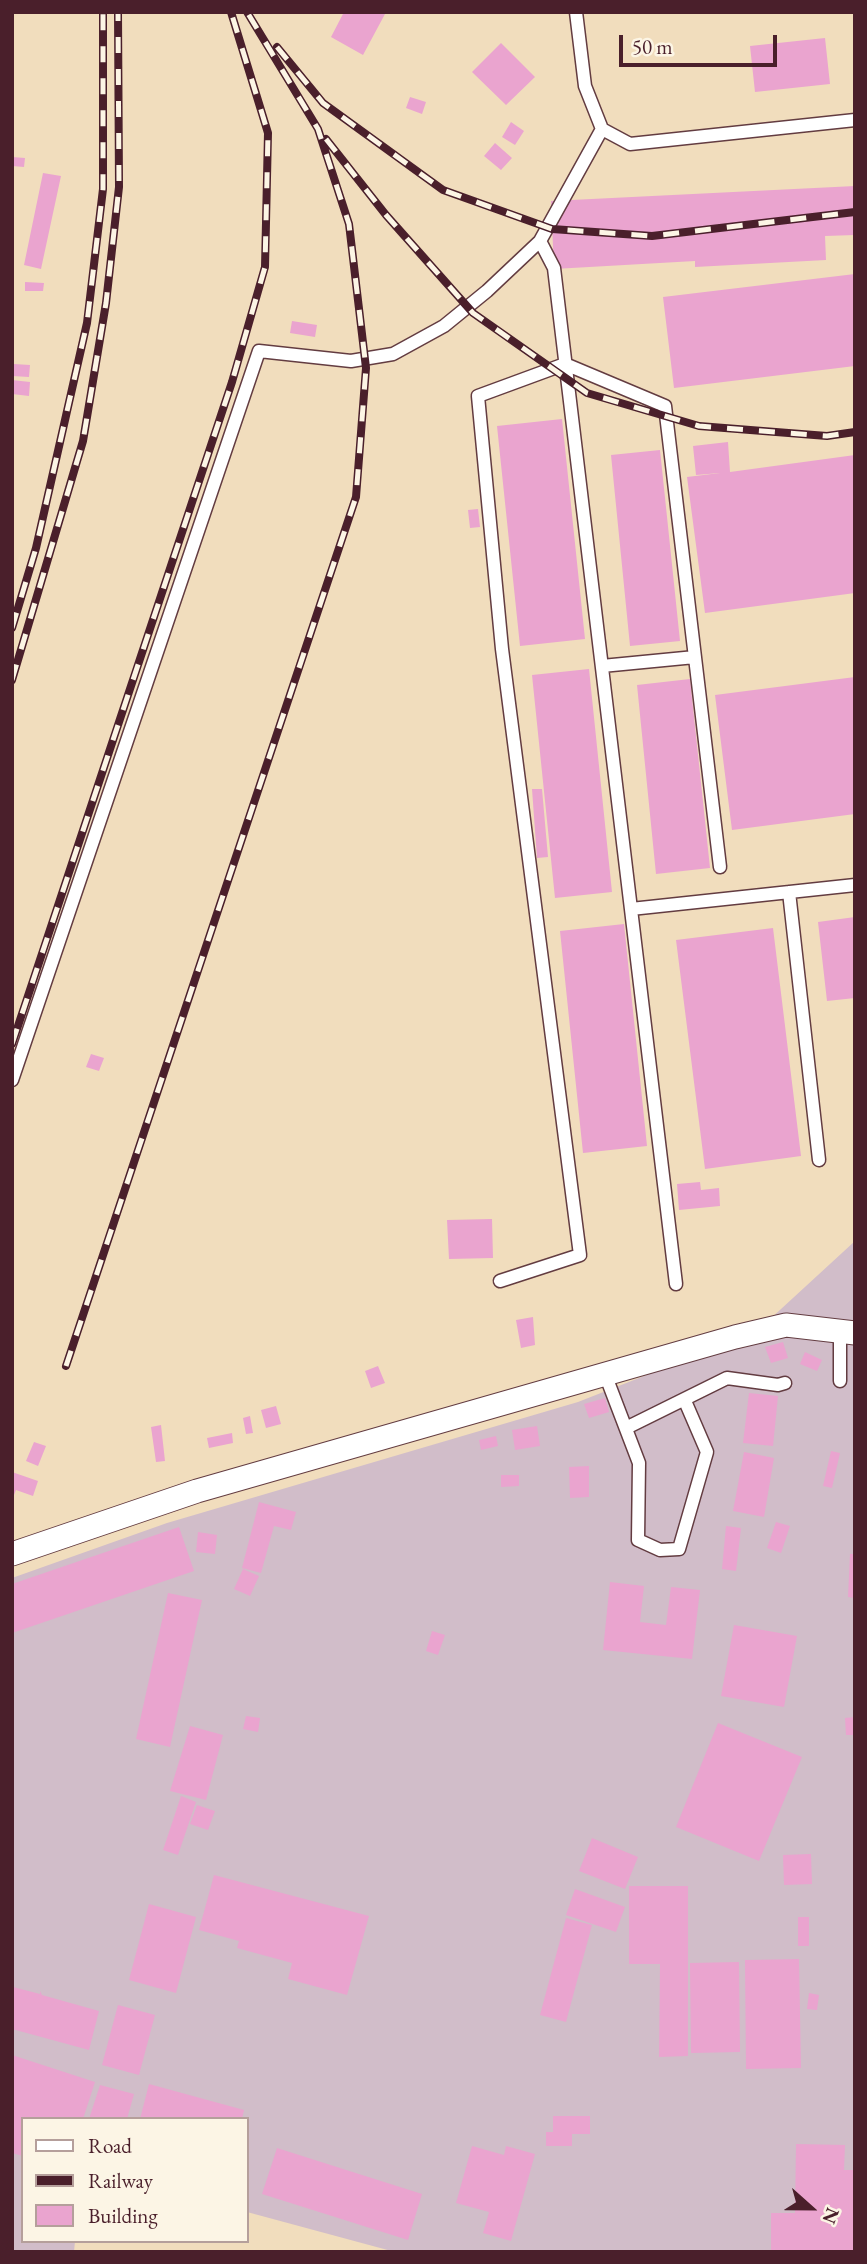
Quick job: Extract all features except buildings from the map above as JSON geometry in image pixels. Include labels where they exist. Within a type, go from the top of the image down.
[{"type":"street","points":[[12,1554],[197,1491],[786,1325],[847,1332]]},
{"type":"lane","points":[[576,12],[585,86],[602,129],[630,144],[855,120]]},
{"type":"lane","points":[[12,1080],[259,351],[351,361],[393,354],[444,326],[487,291],[540,241],[602,129]]},
{"type":"lane","points":[[540,241],[554,268],[676,1284]]},
{"type":"lane","points":[[500,1281],[580,1255],[502,649],[478,396],[565,364],[665,406],[720,867]]},
{"type":"lane","points":[[601,666],[695,657]]},
{"type":"lane","points":[[631,909],[855,885]]},
{"type":"lane","points":[[789,892],[819,1160]]},
{"type":"lane","points":[[840,1381],[847,1332]]},
{"type":"lane","points":[[606,1374],[639,1463],[638,1540],[660,1550],[679,1549],[707,1452],[685,1401]]},
{"type":"lane","points":[[626,1428],[727,1378],[778,1385],[785,1382]]},
{"type":"shaded area","points":[[855,1241],[855,2252],[395,2252],[248,2212],[248,2117],[21,2117],[21,2243],[75,2243],[74,2252],[12,2252],[12,1578],[167,1523],[578,1402],[756,1332]]},
{"type":"railway","points":[[12,628],[36,548],[87,323],[103,189],[103,12]]},
{"type":"railway","points":[[12,680],[83,441],[106,303],[119,187],[118,12]]},
{"type":"railway","points":[[12,1044],[232,382],[265,267],[268,133],[231,12]]},
{"type":"railway","points":[[66,1366],[356,497],[366,368],[349,224],[318,129],[247,12]]},
{"type":"railway","points":[[277,47],[323,103],[443,190],[552,229],[652,236],[855,212]]},
{"type":"railway","points":[[326,139],[386,215],[473,313],[587,393],[699,426],[827,436],[855,432]]}]
